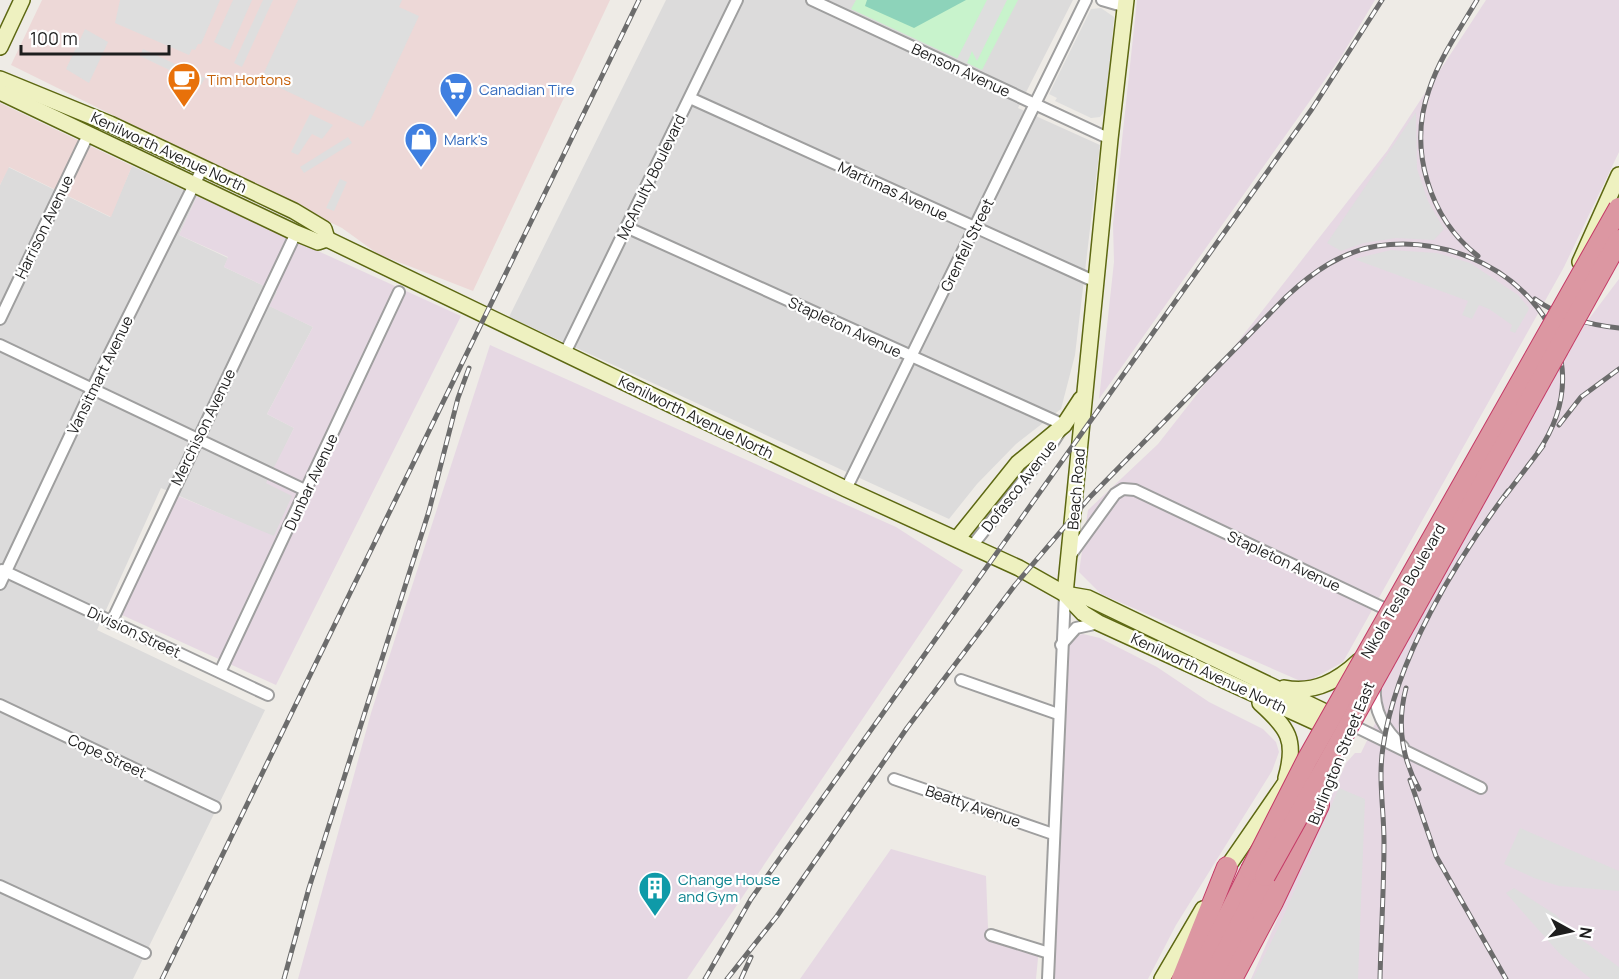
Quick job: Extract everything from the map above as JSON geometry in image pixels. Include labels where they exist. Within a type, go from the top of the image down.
[{"type":"highway","name":"Nikola Tesla Boulevard","points":[[1212,979],[1307,760],[1619,208]]},
{"type":"highway","name":"Nikola Tesla Boulevard","points":[[1197,979],[1619,240]]},
{"type":"highway","points":[[1232,979],[1273,902],[1319,805]]},
{"type":"highway","points":[[1182,979],[1227,867]]},
{"type":"main road","points":[[0,47],[22,0]]},
{"type":"main road","name":"Beach Road","points":[[1065,594],[1110,139],[1126,3]]},
{"type":"main road","name":"Kenilworth Avenue North","points":[[0,80],[110,123],[294,211],[324,229],[327,239]]},
{"type":"main road","name":"Kenilworth Avenue North","points":[[0,92],[318,242],[327,239],[846,489],[972,546],[1065,594],[1088,598],[1267,683],[1327,721]]},
{"type":"main road","name":"Burlington Street East","points":[[1242,979],[1280,901],[1353,729],[1374,656],[1392,612],[1558,315],[1619,175]]},
{"type":"main road","name":"Burlington Street East","points":[[1162,979],[1227,867],[1374,656],[1410,600],[1575,323],[1619,256]]},
{"type":"main road","name":"Dofasco Avenue","points":[[957,539],[1018,463],[1064,425],[1084,394]]},
{"type":"main road","name":"Kenilworth Avenue North","points":[[1065,594],[1083,613],[1099,623],[1246,692],[1353,729]]},
{"type":"main road","points":[[1267,683],[1292,689],[1321,686],[1343,676],[1374,656]]},
{"type":"main road","points":[[1246,692],[1276,717],[1288,733],[1291,755],[1284,784]]},
{"type":"street","name":"McAnulty Boulevard","points":[[565,353],[737,0]]},
{"type":"street","name":"Benson Avenue","points":[[812,0],[1110,139]]},
{"type":"street","name":"Grenfell Street","points":[[846,489],[1086,0]]},
{"type":"street","points":[[1102,0],[1126,3]]},
{"type":"street","name":"Martimas Avenue","points":[[690,98],[1096,282]]},
{"type":"street","name":"Harrison Avenue","points":[[0,319],[88,135]]},
{"type":"street","name":"Vansitmart Avenue","points":[[0,584],[3,570],[203,167]]},
{"type":"street","name":"Stapleton Avenue","points":[[626,227],[1064,425]]},
{"type":"street","name":"Merchison Avenue","points":[[111,622],[197,439],[280,271],[296,232]]},
{"type":"street","name":"Dunbar Avenue","points":[[220,672],[399,292]]},
{"type":"street","points":[[0,345],[307,491]]},
{"type":"street","name":"Dofasco Avenue","points":[[972,546],[1050,447],[1064,425]]},
{"type":"street","name":"Stapleton Avenue","points":[[1069,556],[1115,494],[1123,489],[1135,490],[1392,612]]},
{"type":"street","name":"Division Street","points":[[3,570],[268,695]]},
{"type":"street","name":"Beach Road","points":[[1048,979],[1065,594]]},
{"type":"street","points":[[1061,646],[1076,628],[1099,623]]},
{"type":"street","points":[[1374,656],[1377,711],[1385,728],[1410,753]]},
{"type":"street","points":[[961,680],[1058,714]]},
{"type":"street","name":"Cope Street","points":[[0,705],[215,807]]},
{"type":"street","name":"Kenilworth Avenue North","points":[[1353,729],[1410,753],[1481,788]]},
{"type":"street","name":"Beatty Avenue","points":[[894,778],[1053,834]]},
{"type":"street","points":[[0,886],[146,953]]},
{"type":"street","points":[[991,934],[1049,953]]},
{"type":"shaded area","points":[[42,0],[610,0],[473,291],[378,254],[342,228],[11,65]]},
{"type":"shaded area","points":[[120,0],[220,0],[201,44],[198,44],[195,50],[192,49],[189,55],[115,23]]},
{"type":"shaded area","points":[[233,0],[252,0],[230,50],[214,42]]},
{"type":"shaded area","points":[[263,0],[273,0],[242,67],[234,63]]},
{"type":"shaded area","points":[[298,0],[402,0],[399,7],[419,16],[370,121],[367,120],[363,127],[261,79]]},
{"type":"shaded area","points":[[666,0],[1073,0],[1018,108],[1100,145],[1075,355],[1061,409],[1016,444],[977,484],[949,519],[509,317]]},
{"type":"shaded area","points":[[987,0],[1007,0],[977,61],[972,51],[967,63],[957,59]]},
{"type":"shaded area","points":[[1137,0],[1375,0],[1341,57],[1099,399],[1114,262],[1113,224]]},
{"type":"shaded area","points":[[1486,0],[1619,0],[1619,152],[1564,267],[1343,662],[1305,683],[1101,594],[1079,572],[1088,510],[1158,444],[1387,151]]},
{"type":"shaded area","points":[[1101,8],[1114,17],[1105,111],[1100,117],[1091,118],[1055,101],[1057,98],[1049,94],[1091,9]]},
{"type":"shaded area","points":[[85,29],[108,42],[89,83],[66,69]]},
{"type":"shaded area","points":[[143,49],[205,78],[201,85],[140,56]]},
{"type":"shaded area","points":[[0,103],[132,166],[111,217],[9,167],[0,185]]},
{"type":"shaded area","points":[[1416,112],[1417,169],[1428,201],[1444,229],[1434,240],[1396,238],[1364,243],[1341,251],[1327,243]]},
{"type":"shaded area","points":[[310,114],[333,125],[322,139],[312,134],[298,155],[291,152]]},
{"type":"shaded area","points":[[348,137],[352,143],[304,173],[300,167]]},
{"type":"shaded area","points":[[132,166],[197,196],[179,235],[228,258],[224,267],[277,292],[270,306],[313,327],[267,414],[294,428],[267,483],[293,495],[274,537],[161,488],[97,630],[265,710],[133,979],[0,979],[0,185],[8,167],[110,217]]},
{"type":"shaded area","points":[[340,179],[347,182],[334,211],[326,208]]},
{"type":"shaded area","points":[[197,196],[461,316],[276,685],[122,615],[176,495],[274,536],[292,496],[266,483],[294,428],[267,414],[313,327],[269,306],[277,292],[224,267],[228,257],[179,235]]},
{"type":"shaded area","points":[[1391,250],[1437,253],[1470,263],[1518,295],[1529,308],[1528,311],[1515,333],[1510,331],[1512,325],[1489,309],[1479,305],[1472,319],[1462,315],[1468,301],[1354,259]]},
{"type":"shaded area","points":[[1619,279],[1619,979],[1251,979],[1346,763],[1355,753],[1361,753],[1383,707],[1381,695],[1385,674],[1585,324]]},
{"type":"shaded area","points":[[490,345],[896,527],[963,570],[687,979],[298,979],[371,713]]},
{"type":"shaded area","points":[[1083,634],[1100,638],[1157,667],[1209,702],[1263,729],[1276,742],[1279,752],[1272,771],[1176,925],[1148,979],[1054,979],[1068,643],[1072,636]]},
{"type":"shaded area","points":[[1339,788],[1365,799],[1358,979],[1253,979],[1280,924]]},
{"type":"shaded area","points":[[1520,828],[1619,871],[1619,891],[1559,886],[1534,878],[1504,864]]},
{"type":"shaded area","points":[[891,849],[986,876],[988,928],[1039,948],[1036,979],[800,979]]},
{"type":"shaded area","points":[[1514,888],[1556,915],[1578,937],[1619,967],[1619,979],[1591,979],[1559,953],[1506,893]]},
{"type":"green space","points":[[856,0],[1018,0],[982,70],[851,9]]},
{"type":"green space","points":[[867,0],[966,0],[914,28],[865,6]]},
{"type":"railway","points":[[162,979],[639,0]]},
{"type":"railway","points":[[705,979],[751,899],[1312,109],[1382,0]]},
{"type":"railway","points":[[1477,0],[1439,66],[1429,90],[1423,113],[1421,135],[1422,158],[1435,202],[1461,240],[1478,256]]},
{"type":"railway","points":[[727,979],[777,916],[907,728],[1015,585],[1090,497],[1287,296],[1317,271],[1340,258],[1364,249],[1377,246],[1421,245],[1462,255],[1500,273],[1531,300],[1552,332],[1562,369],[1558,410],[1538,452]]},
{"type":"railway","points":[[1535,299],[1554,311],[1575,319],[1619,328]]},
{"type":"railway","points":[[284,979],[309,888],[429,511],[458,398],[469,368]]},
{"type":"railway","points":[[1559,425],[1581,397],[1619,369]]},
{"type":"railway","points":[[1505,496],[1543,446]]},
{"type":"railway","points":[[1380,979],[1384,876],[1381,771],[1390,713],[1414,646],[1430,612],[1468,548],[1508,491]]},
{"type":"railway","points":[[1406,688],[1403,701],[1402,740],[1408,765],[1419,789]]},
{"type":"railway","points":[[1410,780],[1436,856],[1506,979]]},
{"type":"railway","points":[[741,979],[751,957]]},
{"type":"place","name":"Tim Hortons","points":[[184,108]]},
{"type":"place","name":"Canadian Tire","points":[[456,118]]},
{"type":"place","name":"Mark's","points":[[421,168]]},
{"type":"place","name":"Change House and Gym","points":[[655,917]]}]
